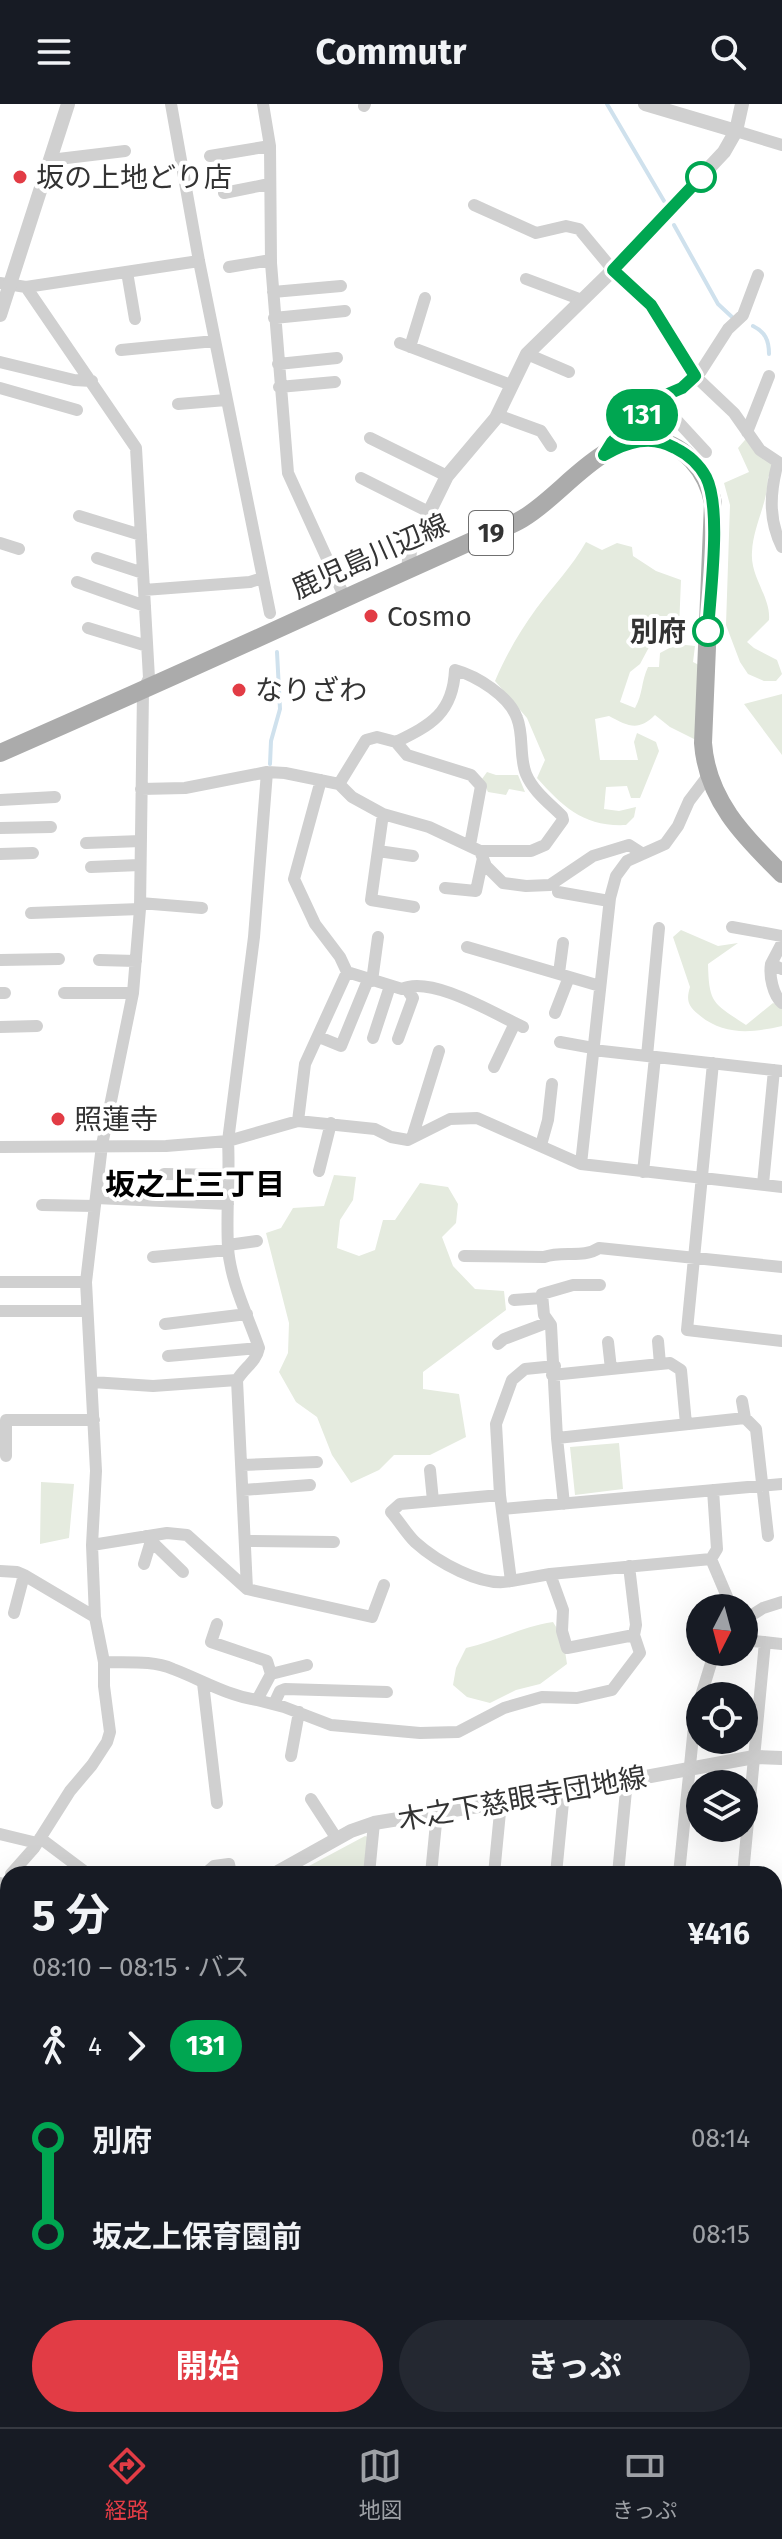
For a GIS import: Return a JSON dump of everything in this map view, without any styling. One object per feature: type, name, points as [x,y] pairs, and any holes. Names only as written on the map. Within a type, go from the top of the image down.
[{"type":"main road","name":"鹿児島川辺線","points":[[0,753],[523,518],[578,472],[604,455],[639,441],[662,442],[694,461],[705,474],[710,488],[714,519],[703,743],[708,776],[718,801],[733,822],[782,874]]},
{"type":"street","points":[[0,315],[4,285],[68,104]]},
{"type":"street","points":[[171,104],[226,400],[270,613]]},
{"type":"street","points":[[263,104],[270,146],[274,318],[288,473],[345,598]]},
{"type":"street","points":[[645,104],[782,145]]},
{"type":"street","points":[[408,570],[410,551],[447,476],[497,415],[527,354],[613,270],[724,152],[736,131],[742,104]]},
{"type":"street","points":[[210,156],[270,146]]},
{"type":"street","points":[[50,160],[125,151]]},
{"type":"street","points":[[224,193],[269,184]]},
{"type":"street","points":[[474,205],[536,233],[566,226],[579,229],[613,270],[651,305],[695,376],[734,413],[760,450],[780,462],[773,481],[771,520],[782,547]]},
{"type":"street","points":[[229,267],[271,260]]},
{"type":"street","points":[[4,285],[26,287],[199,261]]},
{"type":"street","points":[[127,272],[135,319]]},
{"type":"street","points":[[604,455],[612,442],[659,401],[682,388],[695,376],[728,329],[743,315],[758,275]]},
{"type":"street","points":[[526,279],[582,300]]},
{"type":"street","points":[[273,292],[341,286]]},
{"type":"street","points":[[18,1866],[107,1742],[110,1723],[104,1662],[95,1617],[92,1545],[96,1471],[86,1282],[102,1145],[133,993],[140,906],[143,691],[149,678],[136,448],[26,287]]},
{"type":"street","points":[[425,298],[405,345],[511,385]]},
{"type":"street","points":[[274,318],[345,311]]},
{"type":"street","points":[[121,350],[215,341]]},
{"type":"street","points":[[527,354],[569,372]]},
{"type":"street","points":[[278,364],[337,358]]},
{"type":"street","points":[[0,362],[74,380],[92,381]]},
{"type":"street","points":[[747,432],[769,376]]},
{"type":"street","points":[[279,387],[335,382]]},
{"type":"street","points":[[0,388],[77,410]]},
{"type":"street","points":[[178,404],[226,400]]},
{"type":"street","points":[[659,401],[706,452]]},
{"type":"street","points":[[497,415],[541,431],[551,446]]},
{"type":"street","points":[[370,438],[447,476]]},
{"type":"street","points":[[361,478],[429,512]]},
{"type":"street","points":[[79,516],[141,535]]},
{"type":"street","points":[[0,543],[19,549]]},
{"type":"street","points":[[97,558],[143,573]]},
{"type":"street","points":[[144,590],[250,582],[262,578]]},
{"type":"street","points":[[77,582],[145,606]]},
{"type":"street","points":[[88,628],[147,646]]},
{"type":"street","points":[[141,789],[185,788],[267,772],[321,780],[339,784],[352,797],[383,814],[429,827],[477,851],[531,851],[545,845],[563,820],[539,795],[526,773],[517,717],[498,694],[468,674],[455,670],[454,689],[441,715],[396,742]]},
{"type":"street","points":[[339,784],[366,740],[377,737],[396,742],[407,755],[471,775],[481,786],[476,891],[459,894],[445,888]]},
{"type":"street","points":[[247,1589],[237,1380],[257,1359],[259,1348],[228,1248],[228,1141],[254,937],[267,772]]},
{"type":"street","points":[[581,1164],[609,901],[616,876],[627,861],[665,844],[678,826],[689,801],[708,776]]},
{"type":"street","points":[[321,780],[294,879],[315,924],[340,957],[347,972],[402,989],[412,985],[440,990],[519,1025],[494,1067]]},
{"type":"street","points":[[0,800],[55,797]]},
{"type":"street","points":[[383,814],[371,900],[414,907]]},
{"type":"street","points":[[0,828],[51,827]]},
{"type":"street","points":[[86,843],[141,841]]},
{"type":"street","points":[[477,851],[486,866],[503,883],[526,886],[550,885],[593,856],[629,845],[643,854]]},
{"type":"street","points":[[378,851],[413,856]]},
{"type":"street","points":[[0,854],[33,853]]},
{"type":"street","points":[[91,867],[140,865]]},
{"type":"street","points":[[558,892],[609,901]]},
{"type":"street","points":[[31,913],[140,906],[202,908]]},
{"type":"street","points":[[732,927],[782,936]]},
{"type":"street","points":[[643,1172],[659,928]]},
{"type":"street","points":[[319,1037],[341,1046],[370,981],[378,937]]},
{"type":"street","points":[[555,1013],[564,975],[563,943]]},
{"type":"street","points":[[782,943],[777,966],[770,971],[776,998],[782,1003]]},
{"type":"street","points":[[467,947],[600,986]]},
{"type":"street","points":[[0,960],[59,959]]},
{"type":"street","points":[[99,960],[136,961]]},
{"type":"street","points":[[298,1121],[305,1064],[347,972]]},
{"type":"street","points":[[373,1038],[390,986]]},
{"type":"street","points":[[398,1039],[413,998],[406,988]]},
{"type":"street","points":[[64,993],[133,993]]},
{"type":"street","points":[[0,1027],[37,1026]]},
{"type":"street","points":[[560,1042],[651,1057],[778,1071],[763,1184]]},
{"type":"street","points":[[412,1138],[439,1051]]},
{"type":"street","points":[[713,1063],[687,1330],[782,1341]]},
{"type":"street","points":[[541,1145],[548,1120],[552,1084]]},
{"type":"street","points":[[0,1147],[166,1146],[228,1141],[298,1121],[375,1129],[391,1137],[412,1138],[450,1119],[477,1118],[581,1164],[782,1187]]},
{"type":"street","points":[[319,1171],[331,1123]]},
{"type":"street","points":[[164,1174],[230,1175]]},
{"type":"street","points":[[42,1205],[96,1202],[228,1204]]},
{"type":"street","points":[[153,1257],[228,1248],[257,1241]]},
{"type":"street","points":[[464,1256],[544,1257],[553,1253],[590,1254],[599,1248],[782,1267]]},
{"type":"street","points":[[0,1282],[86,1282]]},
{"type":"street","points":[[564,1504],[549,1322],[544,1315],[542,1294],[587,1283],[600,1285]]},
{"type":"street","points":[[514,1300],[542,1298]]},
{"type":"street","points":[[0,1311],[87,1311]]},
{"type":"street","points":[[165,1324],[247,1314]]},
{"type":"street","points":[[498,1344],[549,1322]]},
{"type":"street","points":[[658,1341],[660,1364]]},
{"type":"street","points":[[608,1342],[611,1369]]},
{"type":"street","points":[[168,1356],[194,1359],[259,1348]]},
{"type":"street","points":[[511,1581],[500,1495],[496,1424],[512,1380],[525,1369],[611,1369],[670,1363],[681,1370],[686,1424]]},
{"type":"street","points":[[92,1382],[153,1386],[237,1380]]},
{"type":"street","points":[[742,1401],[745,1418],[756,1429],[768,1536]]},
{"type":"street","points":[[557,1438],[745,1418]]},
{"type":"street","points":[[6,1456],[6,1420],[94,1420]]},
{"type":"street","points":[[242,1465],[317,1462]]},
{"type":"street","points":[[430,1470],[433,1501]]},
{"type":"street","points":[[503,1509],[782,1484]]},
{"type":"street","points":[[243,1490],[310,1485]]},
{"type":"street","points":[[711,1559],[717,1549],[713,1490]]},
{"type":"street","points":[[500,1495],[400,1504],[391,1512],[415,1542],[454,1569],[499,1584],[550,1574],[711,1559]]},
{"type":"street","points":[[92,1545],[149,1539],[167,1533],[187,1535],[247,1589],[372,1617],[384,1585]]},
{"type":"street","points":[[144,1564],[149,1539]]},
{"type":"street","points":[[149,1539],[183,1572]]},
{"type":"street","points":[[245,1541],[334,1542]]},
{"type":"street","points":[[711,1559],[726,1594]]},
{"type":"street","points":[[104,1662],[134,1661],[164,1666],[240,1697],[274,1704],[331,1725],[420,1733],[458,1732],[504,1708],[542,1697],[577,1698],[612,1690],[640,1653],[634,1635],[636,1625],[629,1566]]},
{"type":"street","points":[[0,1571],[24,1575],[95,1617]]},
{"type":"street","points":[[550,1574],[563,1610],[562,1631],[567,1648],[634,1635]]},
{"type":"street","points":[[14,1613],[24,1575]]},
{"type":"street","points":[[758,1611],[782,1602]]},
{"type":"street","points":[[217,1624],[211,1642],[267,1661],[271,1674],[257,1700]]},
{"type":"street","points":[[758,1641],[782,1644]]},
{"type":"street","points":[[744,1866],[765,1642]]},
{"type":"street","points":[[271,1674],[307,1665]]},
{"type":"street","points":[[203,1683],[217,1803]]},
{"type":"street","points":[[274,1704],[280,1691],[285,1689],[387,1692]]},
{"type":"street","points":[[291,1756],[299,1712]]},
{"type":"street","points":[[680,1866],[691,1754]]},
{"type":"street","name":"木之下慈眼寺団地線","points":[[288,1866],[374,1823],[754,1757],[782,1758]]},
{"type":"street","points":[[619,1866],[627,1780]]},
{"type":"street","points":[[557,1866],[564,1792]]},
{"type":"street","points":[[311,1799],[337,1839]]},
{"type":"street","points":[[495,1866],[501,1802]]},
{"type":"street","points":[[432,1866],[437,1813]]},
{"type":"street","points":[[370,1866],[374,1823]]},
{"type":"street","points":[[0,1834],[38,1840],[76,1866]]},
{"type":"shaded area","points":[[751,433],[776,470],[768,477],[752,552],[754,570],[767,603],[769,620],[747,642],[777,660],[782,674],[776,681],[764,681],[748,674],[726,625],[730,505],[724,483],[749,472],[738,448]]},
{"type":"shaded area","points":[[586,542],[602,550],[617,543],[632,547],[633,556],[656,571],[681,580],[679,628],[655,636],[640,664],[630,672],[620,702],[635,708],[648,667],[659,667],[660,653],[677,644],[695,646],[693,662],[699,665],[696,740],[670,727],[655,715],[643,724],[633,726],[609,716],[595,719],[600,760],[638,760],[634,742],[637,733],[656,742],[659,751],[640,798],[631,798],[627,786],[606,787],[604,809],[619,811],[636,807],[634,817],[626,825],[586,819],[556,798],[537,778],[545,760],[527,718],[495,681],[524,626]]},
{"type":"shaded area","points":[[782,694],[782,755],[744,704]]},
{"type":"shaded area","points":[[487,772],[518,775],[525,792],[509,789],[506,795],[488,792],[482,779]]},
{"type":"shaded area","points":[[681,930],[718,946],[738,943],[708,964],[715,1001],[746,1025],[773,1003],[782,1007],[782,1026],[738,1031],[717,1026],[695,1011],[689,1002],[690,987],[673,937]]},
{"type":"shaded area","points":[[334,1175],[356,1177],[353,1200],[340,1220],[337,1248],[359,1256],[375,1250],[383,1220],[395,1220],[420,1183],[448,1187],[458,1204],[456,1223],[442,1237],[453,1266],[475,1289],[504,1291],[506,1310],[423,1372],[423,1389],[459,1394],[466,1437],[430,1455],[394,1455],[379,1470],[351,1483],[332,1455],[317,1417],[296,1402],[279,1372],[288,1353],[289,1323],[266,1233],[281,1228],[293,1208],[324,1206]]},
{"type":"shaded area","points":[[619,1443],[623,1489],[575,1495],[570,1447]]},
{"type":"shaded area","points":[[41,1482],[74,1484],[69,1538],[40,1544]]},
{"type":"shaded area","points":[[553,1622],[563,1638],[567,1664],[540,1684],[516,1690],[490,1703],[467,1697],[453,1685],[456,1668],[466,1648]]},
{"type":"shaded area","points":[[365,1836],[368,1837],[366,1866],[309,1866]]},
{"type":"waterway","points":[[607,104],[664,201]]},
{"type":"waterway","points":[[674,225],[718,304],[732,317]]},
{"type":"waterway","points":[[753,326],[766,337],[769,354]]},
{"type":"waterway","points":[[270,764],[271,741],[280,709],[277,652]]},
{"type":"bus line","name":"131","points":[[701,177],[613,270],[651,305],[695,376],[631,423],[604,455],[639,441],[655,440],[686,454],[705,474],[714,509],[708,631]]},
{"type":"place","name":"坂の上地どり店","points":[[20,177]]},
{"type":"place","name":"Cosmo","points":[[371,616]]},
{"type":"place","name":"別府","points":[[708,631]]},
{"type":"place","name":"なりざわ","points":[[239,690]]},
{"type":"place","name":"照蓮寺","points":[[58,1119]]},
{"type":"district","name":"坂之上三丁目","points":[[195,1185]]}]
